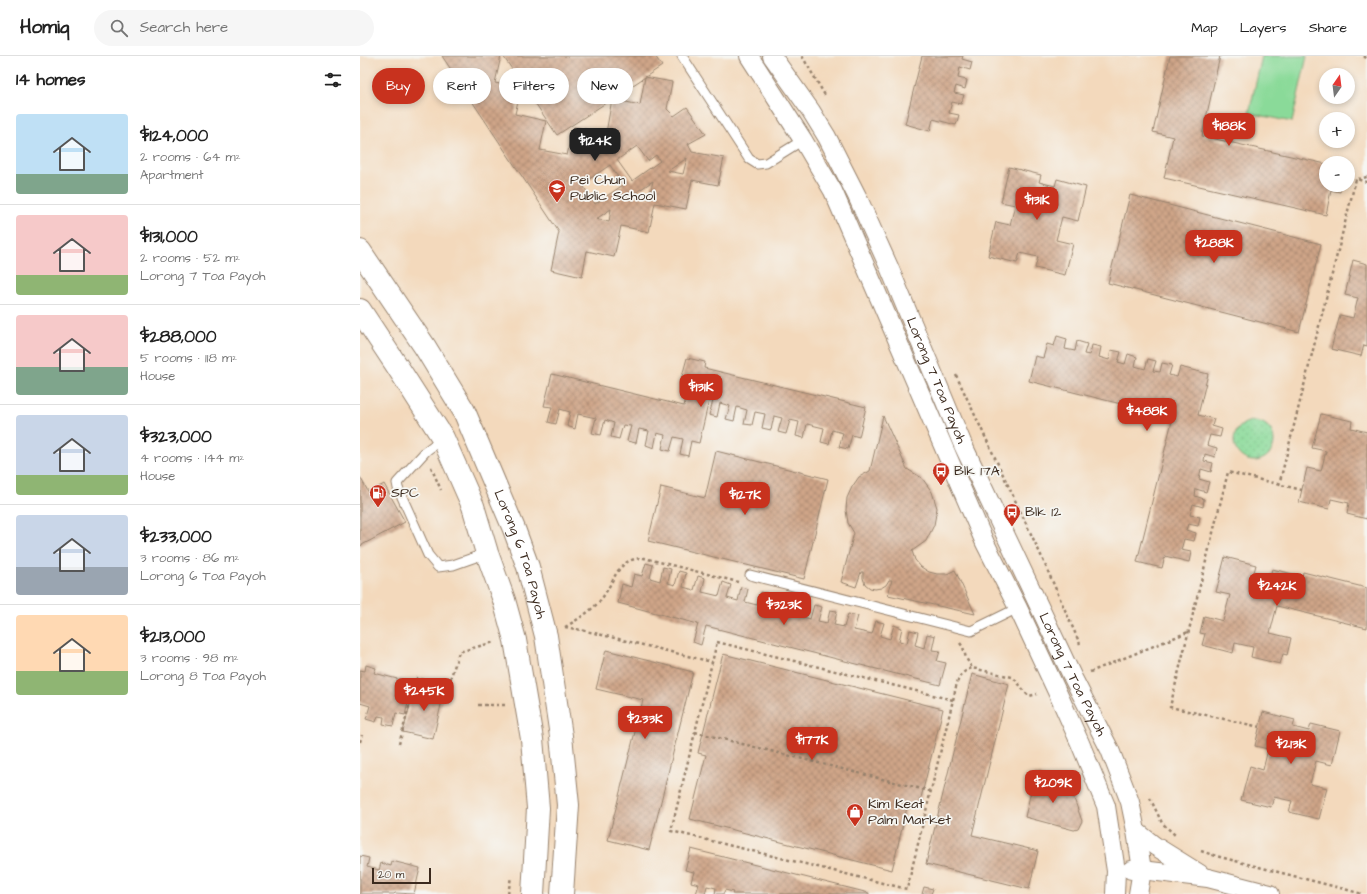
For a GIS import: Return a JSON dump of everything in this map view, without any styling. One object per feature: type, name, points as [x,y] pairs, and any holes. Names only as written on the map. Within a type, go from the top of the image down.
[{"type":"main road","name":"Lorong 6 Toa Payoh","points":[[360,251],[425,347],[464,411],[556,631],[561,736],[568,805],[562,894]]},
{"type":"main road","name":"Lorong 6 Toa Payoh","points":[[360,310],[443,438],[472,506],[504,600],[515,640],[532,739],[538,808],[533,894]]},
{"type":"street","name":"Lorong 7 Toa Payoh","points":[[748,56],[803,140],[833,192],[985,543],[1018,608],[1080,743],[1106,806],[1116,871],[1115,894]]},
{"type":"street","name":"Lorong 7 Toa Payoh","points":[[772,56],[815,117],[827,137],[857,196],[889,267],[962,445],[1071,673],[1110,750],[1130,802],[1136,830],[1142,870],[1138,894]]},
{"type":"street","points":[[1136,830],[1155,846],[1208,878]]},
{"type":"street","points":[[1116,871],[1142,870],[1208,878],[1270,894]]},
{"type":"lane","points":[[682,56],[749,159],[757,164],[766,163],[803,140]]},
{"type":"lane","points":[[443,438],[426,451],[397,483],[398,488],[428,555],[438,567],[453,565],[487,553]]},
{"type":"lane","points":[[750,575],[972,631],[1018,608]]},
{"type":"path","points":[[1364,56],[1367,59]]},
{"type":"path","points":[[1356,179],[1367,177]]},
{"type":"path","points":[[1356,179],[1367,182]]},
{"type":"path","points":[[1279,485],[1356,179]]},
{"type":"path","points":[[956,374],[1039,551],[1082,650]]},
{"type":"path","points":[[1260,727],[1170,707],[1228,472],[1302,490]]},
{"type":"path","points":[[556,631],[589,612],[600,601],[618,570],[636,558],[644,558],[744,583]]},
{"type":"path","points":[[556,631],[586,631],[712,662]]},
{"type":"path","points":[[1095,678],[1092,671],[1188,632]]},
{"type":"path","points":[[958,641],[963,647],[966,658],[972,668]]},
{"type":"path","points":[[399,744],[417,678],[448,686],[459,652],[496,642]]},
{"type":"path","points":[[953,700],[717,642],[671,831],[906,888],[930,791],[953,700],[959,676],[964,670],[972,668],[1012,677],[1029,696],[1038,693]]},
{"type":"path","points":[[478,705],[507,705],[506,698]]},
{"type":"path","points":[[695,732],[930,791]]},
{"type":"path","points":[[360,742],[362,735]]},
{"type":"path","points":[[1148,793],[1162,823],[1179,839]]},
{"type":"path","points":[[1197,849],[1216,856],[1363,894]]},
{"type":"path","points":[[508,894],[512,871]]},
{"type":"green space","points":[[1262,56],[1307,56],[1292,122],[1249,113]]},
{"type":"green space","points":[[1254,421],[1268,427],[1274,441],[1268,455],[1254,461],[1240,455],[1234,441],[1240,427]]},
{"type":"building","points":[[442,56],[501,56],[495,83],[499,84],[499,104],[517,104],[515,114],[546,121],[540,150],[567,155],[574,127],[606,133],[611,104],[633,104],[640,105],[645,77],[672,82],[667,109],[674,116],[687,107],[706,134],[688,144],[692,152],[724,158],[718,185],[692,180],[686,209],[655,203],[649,232],[621,226],[614,257],[587,251],[582,277],[551,270],[559,232],[474,104],[491,104],[491,68],[450,68]],"holes":[[[637,146],[648,161],[656,155],[660,161],[632,181],[617,160]],[[687,158],[683,174],[668,171]],[[610,165],[623,185],[595,204],[582,184]],[[653,181],[649,198],[632,195]],[[611,209],[609,222],[596,219]]]},
{"type":"building","points":[[503,56],[655,56],[662,66],[633,85],[633,68],[577,68],[577,104],[604,104],[557,135],[536,104],[569,104],[569,68],[511,68]]},
{"type":"building","points":[[922,56],[963,56],[962,59],[972,62],[970,70],[960,67],[958,78],[967,80],[965,89],[956,86],[954,93],[964,95],[961,104],[952,102],[949,113],[959,115],[956,125],[933,119],[930,131],[905,124]]},
{"type":"building","points":[[1170,56],[1220,56],[1202,136],[1319,162],[1319,192],[1331,192],[1326,215],[1164,178],[1173,137],[1153,132]]},
{"type":"building","points":[[1009,167],[1041,175],[1039,182],[1055,186],[1057,179],[1086,187],[1078,221],[1062,217],[1056,240],[1073,244],[1065,275],[1035,268],[1038,257],[1020,253],[1017,263],[988,256],[996,222],[1010,225],[1015,205],[1001,202]]},
{"type":"building","points":[[1130,195],[1321,244],[1299,332],[1108,283]]},
{"type":"building","points":[[1353,260],[1367,264],[1367,346],[1364,345],[1361,356],[1331,349],[1340,315],[1353,318],[1358,298],[1345,295]]},
{"type":"building","points":[[1057,336],[1067,339],[1065,349],[1075,351],[1077,341],[1087,344],[1084,354],[1090,355],[1092,345],[1101,347],[1099,357],[1109,360],[1111,350],[1121,352],[1118,362],[1125,364],[1128,354],[1137,357],[1135,366],[1145,369],[1148,359],[1156,361],[1153,371],[1160,372],[1162,363],[1172,365],[1169,375],[1177,377],[1180,367],[1208,374],[1198,415],[1214,419],[1212,426],[1222,429],[1220,437],[1210,435],[1207,445],[1217,448],[1215,457],[1205,454],[1204,461],[1213,463],[1211,472],[1201,469],[1199,479],[1209,482],[1206,492],[1196,489],[1195,496],[1204,499],[1203,507],[1193,504],[1190,515],[1200,517],[1198,526],[1188,524],[1186,530],[1196,533],[1194,541],[1184,539],[1181,550],[1191,552],[1189,562],[1165,556],[1162,568],[1137,562],[1173,417],[1029,381],[1035,356],[1043,358],[1047,344],[1054,346]]},
{"type":"building","points":[[687,358],[705,362],[704,368],[866,407],[859,437],[852,435],[848,449],[839,447],[843,433],[832,430],[829,444],[821,442],[824,428],[807,424],[804,438],[796,436],[799,422],[790,420],[786,434],[778,432],[782,418],[774,416],[771,430],[762,428],[765,414],[755,412],[752,425],[744,424],[747,410],[737,407],[734,421],[726,419],[730,406],[720,403],[717,417],[709,415],[713,401],[709,400],[699,443],[691,441],[688,456],[680,454],[683,439],[674,437],[670,451],[662,449],[665,435],[657,433],[654,448],[646,445],[649,431],[639,429],[636,443],[627,441],[631,426],[623,425],[619,439],[611,437],[614,423],[605,420],[601,435],[592,433],[596,418],[578,414],[575,429],[567,426],[570,412],[560,409],[556,424],[548,422],[552,407],[544,406],[552,374],[684,406],[690,382],[681,380]]},
{"type":"building","points":[[1321,414],[1352,421],[1351,428],[1367,432],[1367,519],[1347,514],[1349,503],[1331,499],[1329,509],[1299,502],[1307,468],[1321,471],[1326,451],[1312,448]]},
{"type":"building","points":[[883,416],[907,469],[922,478],[932,492],[937,508],[934,525],[926,541],[912,551],[915,560],[921,567],[929,572],[937,574],[947,574],[955,570],[975,614],[888,595],[892,580],[889,580],[886,585],[881,588],[870,588],[865,584],[863,572],[861,572],[856,587],[841,582],[854,533],[848,523],[846,510],[847,498],[859,477],[870,471]]},
{"type":"building","points":[[716,451],[828,479],[804,579],[648,541],[661,487],[705,498]]},
{"type":"building","name":"SPC","points":[[360,477],[369,493],[384,484],[405,522],[360,546]]},
{"type":"building","points":[[1225,557],[1256,565],[1254,572],[1270,576],[1272,569],[1302,576],[1303,572],[1367,588],[1367,628],[1277,606],[1270,633],[1291,638],[1287,655],[1283,654],[1280,664],[1251,657],[1253,647],[1235,643],[1233,653],[1202,645],[1205,634],[1200,633],[1204,616],[1223,621],[1230,595],[1216,592]]},
{"type":"building","points":[[646,563],[653,565],[650,578],[660,581],[663,567],[671,569],[668,583],[675,585],[679,571],[686,573],[683,587],[694,590],[698,576],[705,578],[702,592],[719,596],[723,582],[731,585],[727,598],[738,601],[741,587],[748,589],[745,602],[757,605],[761,592],[767,593],[764,607],[775,610],[778,596],[786,598],[782,611],[792,614],[795,600],[803,602],[800,616],[810,619],[814,605],[822,607],[818,621],[827,623],[830,610],[837,611],[834,625],[844,627],[848,614],[858,616],[854,630],[872,634],[876,621],[884,623],[880,636],[890,639],[894,625],[902,628],[899,641],[907,643],[910,630],[918,632],[915,645],[924,648],[927,634],[935,636],[932,650],[940,651],[937,661],[946,663],[940,685],[706,626],[701,645],[693,642],[698,624],[618,603],[622,584],[631,587],[634,574],[642,576]]},
{"type":"building","points":[[606,650],[693,672],[649,850],[608,840],[643,700],[596,689]]},
{"type":"building","points":[[723,654],[943,709],[919,806],[908,803],[892,870],[690,819],[706,755],[698,753]]},
{"type":"building","points":[[366,665],[376,668],[374,673],[413,683],[405,715],[396,713],[393,726],[383,724],[384,717],[378,716],[376,722],[366,719],[370,706],[360,703],[360,670],[365,671]]},
{"type":"building","points":[[972,674],[1009,684],[972,835],[1038,851],[1029,889],[926,864]]},
{"type":"building","points":[[415,685],[444,692],[433,739],[403,732]]},
{"type":"building","points":[[1263,712],[1295,720],[1293,727],[1309,731],[1311,724],[1340,731],[1332,765],[1316,761],[1310,784],[1327,788],[1319,819],[1289,812],[1292,801],[1274,797],[1271,807],[1241,800],[1250,766],[1263,770],[1268,749],[1255,746]]},
{"type":"building","points":[[1035,774],[1057,780],[1072,793],[1082,821],[1078,829],[1074,830],[1025,817]]},
{"type":"building","points":[[691,849],[869,894],[732,894],[733,892],[725,890],[723,894],[715,894],[716,888],[707,886],[705,894],[696,894],[699,884],[691,882],[694,872],[685,870]]},
{"type":"building","points":[[360,856],[369,858],[367,867],[379,870],[381,863],[391,866],[392,861],[420,868],[414,894],[360,894]]},
{"type":"building","points":[[924,887],[933,889],[931,894],[922,894]]},
{"type":"place","name":"Pei Chun Public School","points":[[557,203]]},
{"type":"place","name":"Blk 17A","points":[[941,486]]},
{"type":"place","name":"SPC","points":[[378,508]]},
{"type":"place","name":"Blk 12","points":[[1012,527]]},
{"type":"place","name":"Kim Keat Palm Market","points":[[855,827]]}]
